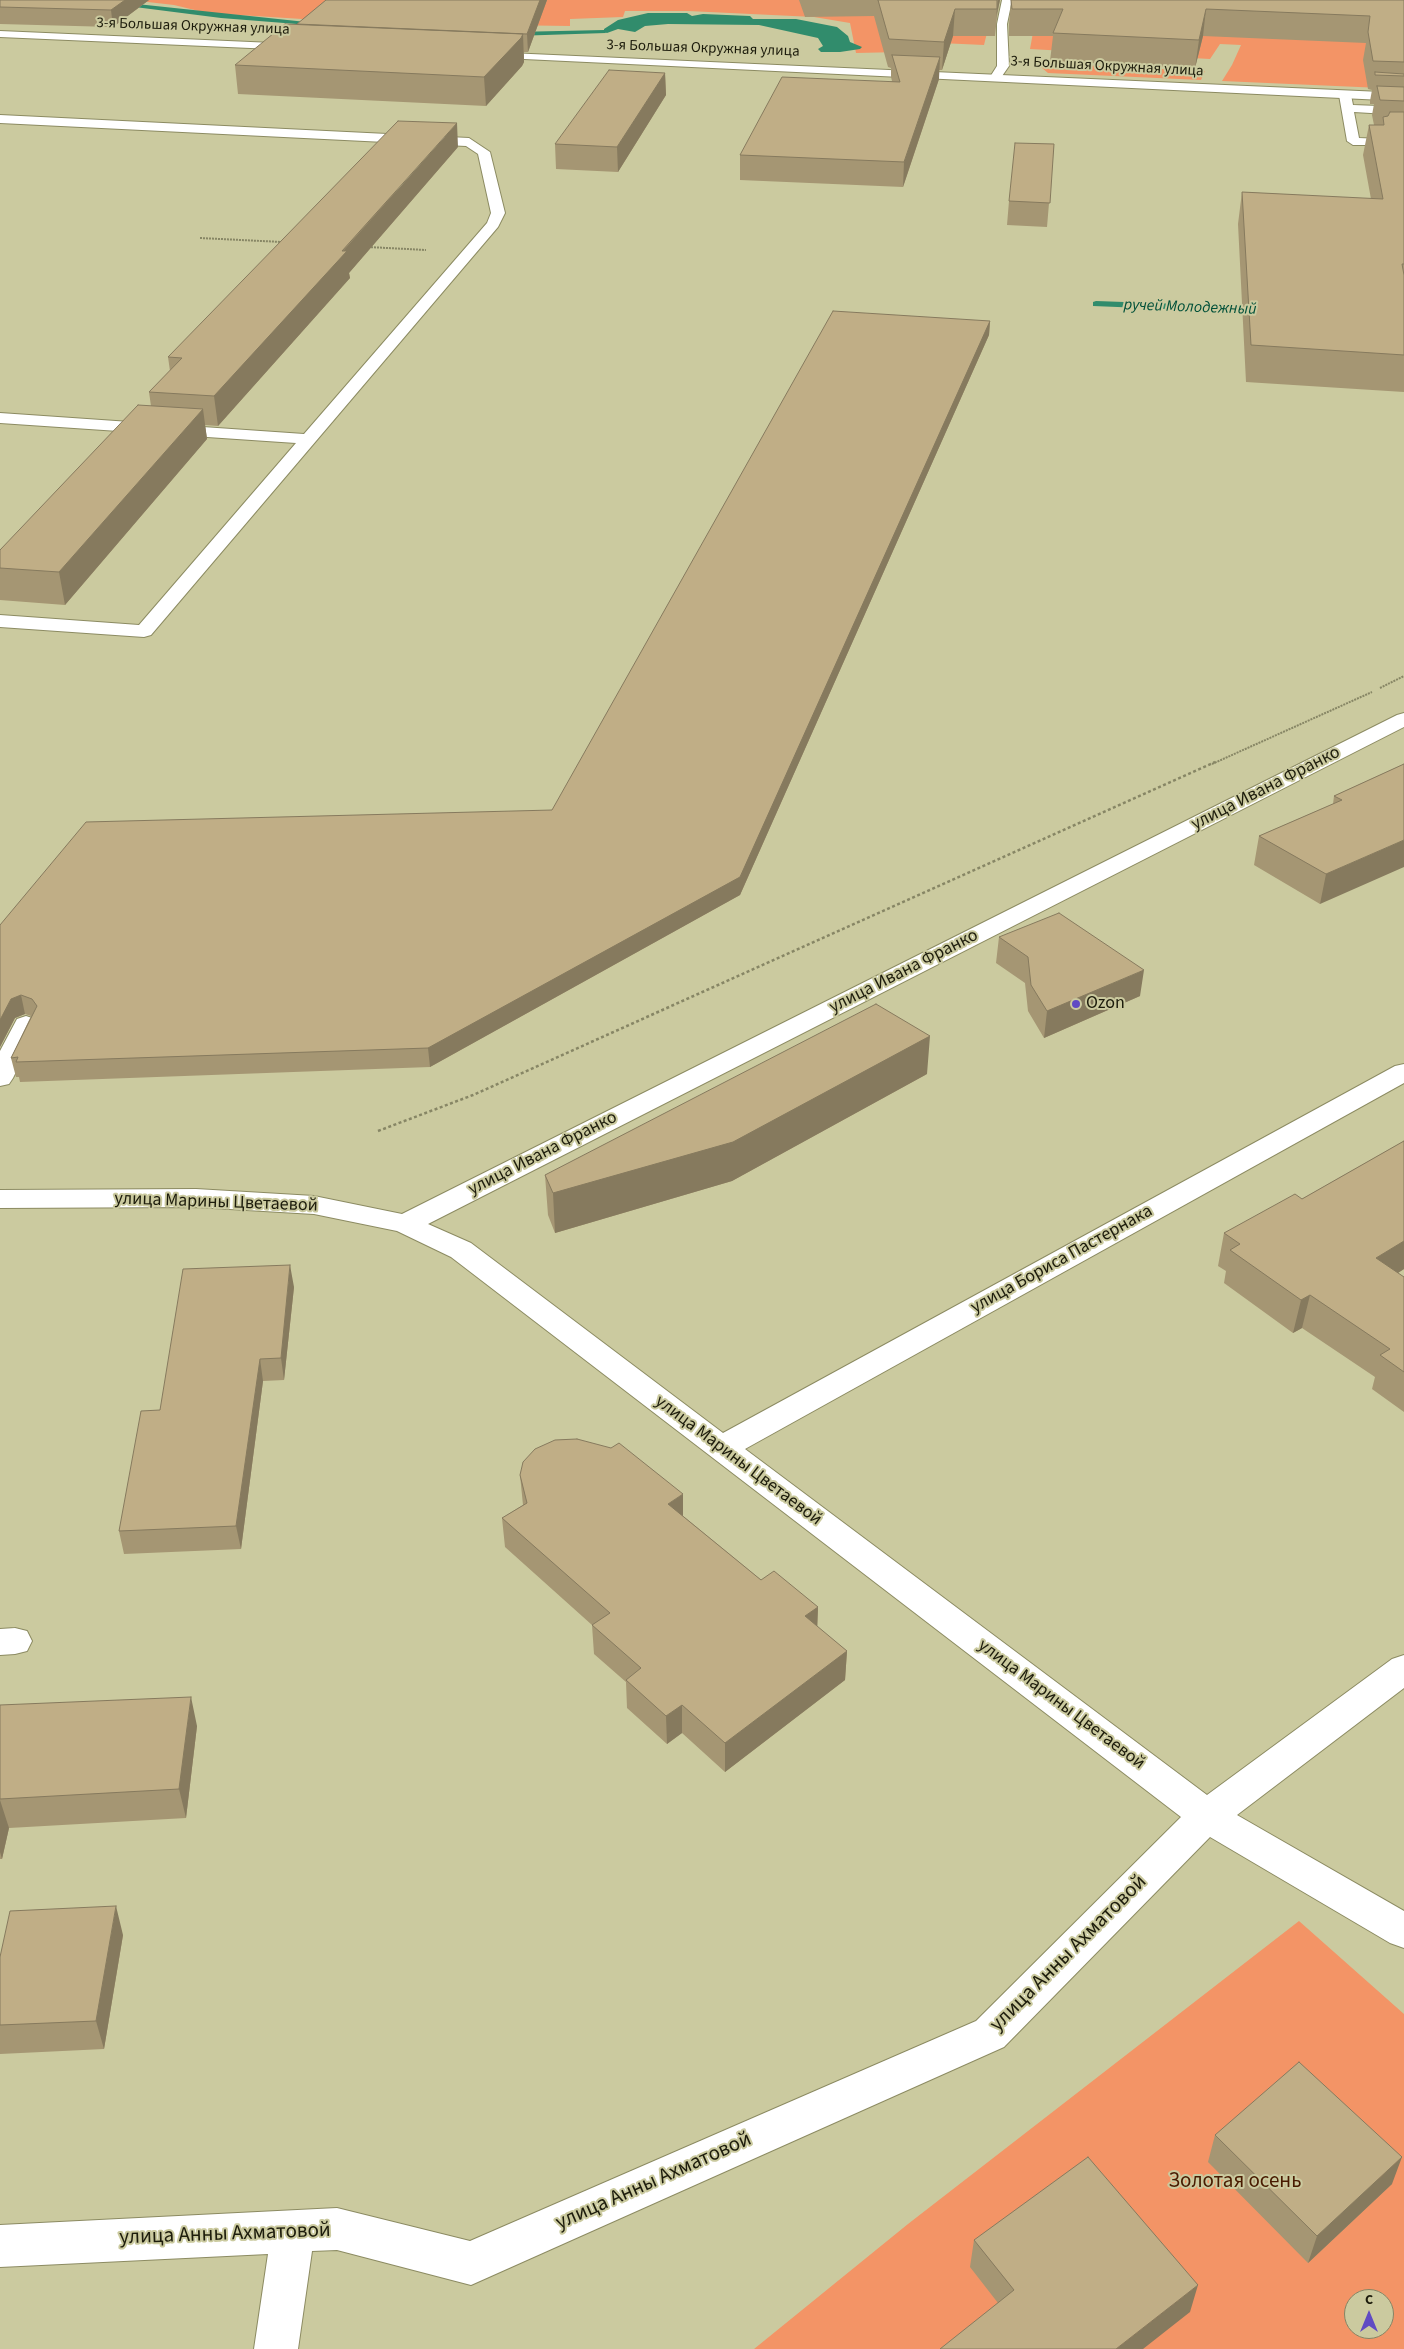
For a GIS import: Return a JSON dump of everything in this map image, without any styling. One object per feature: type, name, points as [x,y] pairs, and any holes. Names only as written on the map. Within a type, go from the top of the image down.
[{"type":"street","points":[[996,77],[1003,66],[997,23],[1006,0]]},
{"type":"street","name":"3-я Большая Окружная улица","points":[[0,34],[310,47]]},
{"type":"street","name":"3-я Большая Окружная улица","points":[[469,54],[1404,97]]},
{"type":"street","points":[[1345,95],[1353,140],[1377,142]]},
{"type":"street","points":[[1347,108],[1404,111]]},
{"type":"street","points":[[0,119],[468,142],[484,152],[498,213],[493,224],[470,252],[144,631],[0,621]]},
{"type":"street","points":[[1352,135],[1389,136]]},
{"type":"street","points":[[0,418],[309,439]]},
{"type":"street","name":"улица Ивана Франко","points":[[405,1224],[1404,719]]},
{"type":"street","points":[[0,1078],[26,1024]]},
{"type":"street","name":"улица Бориса Пастернака","points":[[721,1448],[1404,1072]]},
{"type":"street","name":"улица Марины Цветаевой","points":[[0,1199],[196,1198],[304,1204],[405,1224],[461,1250],[1208,1816],[1404,1931]]},
{"type":"street","name":"улица Анны Ахматовой","points":[[0,2246],[337,2229],[471,2263],[990,2034],[1208,1816],[1404,1669]]},
{"type":"street","points":[[276,2349],[293,2230]]},
{"type":"path","points":[[200,238],[287,243]]},
{"type":"path","points":[[364,246],[470,252]]},
{"type":"path","points":[[378,1131],[474,1095],[1097,815],[1300,726],[1404,676]]},
{"type":"green space","points":[[130,0],[889,0],[989,25],[984,45],[940,43],[945,51],[856,53],[850,23],[814,17],[688,11],[625,11],[623,17],[570,19],[570,26],[499,25],[318,20],[207,13],[174,5]]},
{"type":"green space","points":[[1034,27],[1404,37],[1404,89],[1222,81],[1241,45],[1220,44],[1210,59],[1030,49]]},
{"type":"green space","points":[[1036,63],[1205,71],[1201,80],[1048,73]]},
{"type":"green space","name":"Золотая осень","points":[[1299,1921],[1404,2014],[1404,2349],[754,2349],[908,2224]]},
{"type":"shaded area","points":[[648,13],[687,13],[692,16],[703,14],[750,16],[753,19],[796,19],[837,27],[848,36],[850,42],[862,47],[860,49],[840,52],[821,52],[818,49],[823,46],[818,38],[759,25],[668,24],[645,26],[635,32],[618,29],[607,33],[604,32],[604,29],[618,20]]},
{"type":"building","points":[[0,0],[125,0],[111,10],[0,7]]},
{"type":"building","points":[[326,0],[540,0],[527,34],[297,24]]},
{"type":"building","points":[[878,0],[997,0],[997,9],[955,9],[944,42],[889,39]]},
{"type":"building","points":[[1011,0],[1404,0],[1404,62],[1373,61],[1368,32],[1370,16],[1206,9],[1199,40],[1053,33],[1063,9],[1012,9]]},
{"type":"building","points":[[285,24],[523,34],[484,77],[235,65]]},
{"type":"building","points":[[892,55],[940,57],[904,162],[740,155],[782,77],[900,82]]},
{"type":"building","points":[[609,70],[665,73],[617,147],[555,144]]},
{"type":"building","points":[[1375,72],[1404,74],[1404,76],[1375,75]]},
{"type":"building","points":[[1377,86],[1404,87],[1404,101],[1380,100]]},
{"type":"building","points":[[1390,112],[1404,112],[1404,264],[1402,264],[1404,275],[1404,355],[1251,345],[1242,192],[1383,199],[1369,125],[1384,125],[1383,117],[1388,116]]},
{"type":"building","points":[[398,121],[457,123],[342,251],[347,251],[214,396],[149,392],[182,358],[168,357]]},
{"type":"building","points":[[1015,143],[1054,144],[1050,203],[1009,201]]},
{"type":"building","points":[[833,311],[990,321],[740,877],[428,1048],[16,1062],[18,1057],[11,1058],[37,1006],[32,999],[21,995],[11,999],[0,1020],[0,925],[86,822],[552,810]]},
{"type":"building","points":[[138,405],[203,409],[59,572],[0,568],[0,550]]},
{"type":"building","points":[[1404,764],[1404,840],[1326,874],[1259,836],[1342,800],[1334,796]]},
{"type":"building","points":[[1059,913],[1144,970],[1047,1011],[1031,985],[1028,957],[999,937]]},
{"type":"building","points":[[876,1004],[930,1036],[733,1142],[553,1193],[545,1175]]},
{"type":"building","points":[[1404,1141],[1404,1241],[1376,1258],[1404,1277],[1404,1372],[1380,1355],[1390,1349],[1310,1295],[1301,1300],[1230,1250],[1240,1244],[1224,1233],[1295,1194],[1302,1199]]},
{"type":"building","points":[[290,1265],[281,1358],[260,1359],[236,1526],[119,1531],[141,1411],[160,1410],[183,1269]]},
{"type":"building","points":[[577,1439],[611,1448],[619,1443],[683,1494],[668,1504],[761,1580],[774,1571],[818,1607],[805,1616],[847,1651],[725,1743],[682,1705],[666,1716],[626,1680],[641,1668],[592,1625],[610,1613],[502,1518],[527,1503],[520,1475],[523,1462],[535,1449],[555,1440]]},
{"type":"building","points":[[191,1697],[179,1789],[0,1799],[0,1705]]},
{"type":"building","points":[[116,1906],[96,2021],[0,2025],[0,1957],[10,1911]]},
{"type":"building","points":[[1299,2062],[1402,2157],[1317,2236],[1215,2135]]},
{"type":"building","points":[[1088,2157],[1198,2285],[1116,2349],[940,2349],[1014,2290],[974,2240]]},
{"type":"waterway","points":[[83,0],[221,16],[322,24]]},
{"type":"waterway","points":[[514,34],[604,32]]},
{"type":"waterway","name":"ручей Молодежный","points":[[1096,304],[1264,310]]},
{"type":"place","name":"Ozon","points":[[1076,1004]]}]
